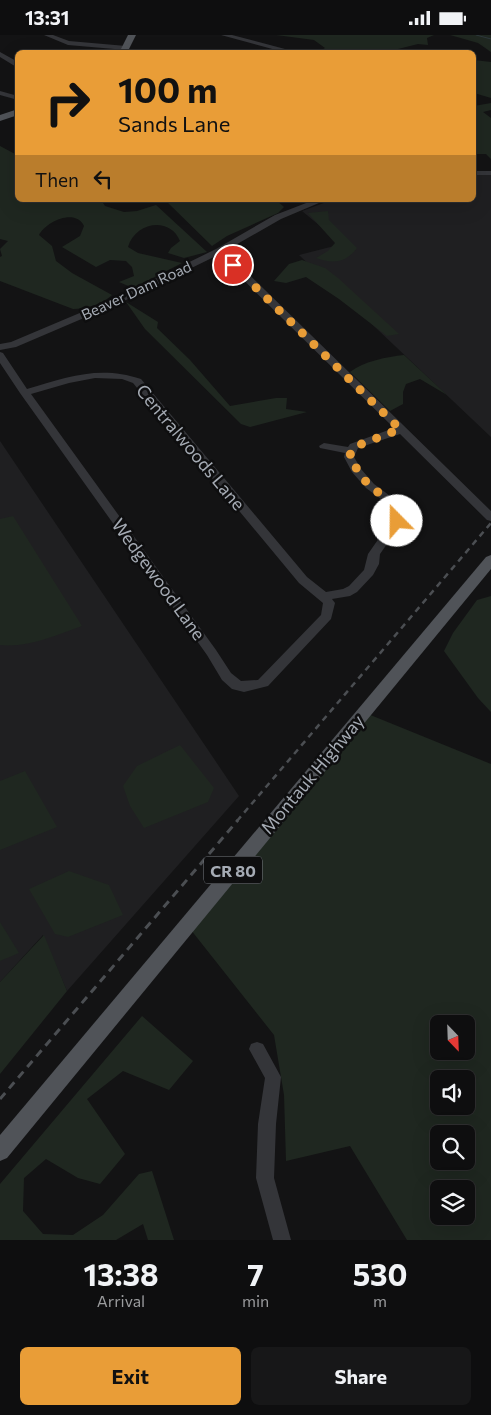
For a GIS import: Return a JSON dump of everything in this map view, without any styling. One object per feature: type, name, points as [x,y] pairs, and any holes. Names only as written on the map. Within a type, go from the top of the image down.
[{"type":"main road","points":[[125,50],[132,35]]},
{"type":"main road","points":[[0,118],[15,113]]},
{"type":"main road","name":"Montauk Highway","points":[[0,1151],[491,560]]},
{"type":"street","points":[[46,35],[68,43],[118,50]]},
{"type":"street","points":[[224,35],[276,50]]},
{"type":"street","points":[[0,54],[15,64]]},
{"type":"street","points":[[1,94],[15,87]]},
{"type":"street","points":[[1,94],[15,97]]},
{"type":"street","points":[[476,173],[491,173]]},
{"type":"street","name":"Beaver Dam Road","points":[[0,347],[13,345],[115,301],[218,251],[278,217],[317,202]]},
{"type":"street","points":[[218,251],[491,517]]},
{"type":"street","name":"Wedgewood Lane","points":[[0,355],[25,393],[234,686],[252,687],[263,683],[327,616],[329,603],[324,596]]},
{"type":"street","name":"Centralwoods Lane","points":[[25,393],[93,374],[116,375],[137,381],[303,580],[324,596]]},
{"type":"street","points":[[324,596],[337,595],[353,589],[369,572],[374,554],[397,521],[398,511],[393,503],[370,486],[356,470],[349,457],[351,451],[354,447],[365,441],[400,429]]},
{"type":"street","points":[[324,446],[351,451]]},
{"type":"street","points":[[257,1049],[272,1077],[267,1124],[265,1178],[282,1240]]},
{"type":"shaded area","points":[[276,35],[434,35],[427,38],[428,45],[418,44],[399,50],[322,50],[325,48],[314,40]]},
{"type":"shaded area","points":[[450,35],[491,35],[491,52],[478,43]]},
{"type":"shaded area","points":[[476,60],[491,62],[491,98],[476,94]]},
{"type":"shaded area","points":[[491,103],[491,110],[483,112],[491,118],[491,159],[486,154],[476,154],[476,106]]},
{"type":"shaded area","points":[[0,146],[15,154],[15,202],[102,202],[105,206],[124,212],[137,211],[156,205],[207,252],[184,258],[168,253],[180,241],[175,233],[161,225],[145,228],[138,232],[128,247],[138,253],[182,263],[133,288],[119,282],[134,276],[132,267],[126,261],[110,260],[96,267],[62,247],[80,236],[84,226],[80,221],[68,217],[54,221],[39,235],[52,246],[56,261],[72,273],[112,295],[94,305],[73,309],[0,281],[0,257],[2,256],[0,249],[8,241],[0,239]]},
{"type":"shaded area","points":[[476,173],[491,173],[491,437],[299,255],[342,244],[302,211],[327,202],[476,202]]},
{"type":"shaded area","points":[[167,202],[278,202],[284,207],[278,213],[227,236],[212,246]]},
{"type":"shaded area","points":[[328,211],[329,220],[357,248],[348,257],[339,261],[316,258],[328,251],[335,243],[308,213]]},
{"type":"shaded area","points":[[302,260],[325,268],[399,334],[387,336],[339,299],[306,277],[286,283],[274,281],[289,264]]},
{"type":"shaded area","points":[[126,302],[158,322],[157,328],[190,360],[230,406],[276,398],[287,398],[286,409],[307,412],[250,427],[241,424],[145,329]]},
{"type":"shaded area","points":[[404,355],[447,395],[420,379],[406,384],[403,392],[403,404],[390,411],[350,372],[369,362]]},
{"type":"shaded area","points":[[0,441],[239,796],[67,991],[43,935],[0,982]]},
{"type":"shaded area","points":[[13,516],[82,626],[32,643],[0,645],[0,519]]},
{"type":"shaded area","points":[[491,596],[491,712],[478,698],[444,651],[453,633],[477,600]]},
{"type":"shaded area","points":[[363,712],[491,764],[491,1240],[407,1240],[350,1146],[286,1161],[284,1095],[274,1035],[187,925]]},
{"type":"shaded area","points":[[180,745],[214,788],[208,802],[144,828],[130,806],[123,786],[137,766]]},
{"type":"shaded area","points":[[25,771],[57,827],[0,850],[0,781]]},
{"type":"shaded area","points":[[69,871],[109,885],[123,915],[68,937],[55,934],[29,889]]},
{"type":"shaded area","points":[[0,922],[19,953],[0,961]]},
{"type":"shaded area","points":[[44,935],[67,991],[0,1074],[0,982]]},
{"type":"shaded area","points":[[142,1016],[193,1061],[169,1090],[123,1071],[87,1099],[125,1154],[100,1184],[78,1178],[46,1159],[24,1178],[23,1211],[43,1234],[73,1235],[103,1215],[139,1174],[152,1171],[174,1240],[148,1240],[143,1224],[116,1240],[0,1240],[0,1184]]},
{"type":"waterway","points":[[476,35],[491,39]]},
{"type":"railway","points":[[237,821],[491,523]]},
{"type":"railway","points":[[0,1099],[238,820]]},
{"type":"route","points":[[233,265],[400,429],[365,441],[354,447],[349,457],[356,470],[370,486],[393,503],[398,511],[397,521]]}]
